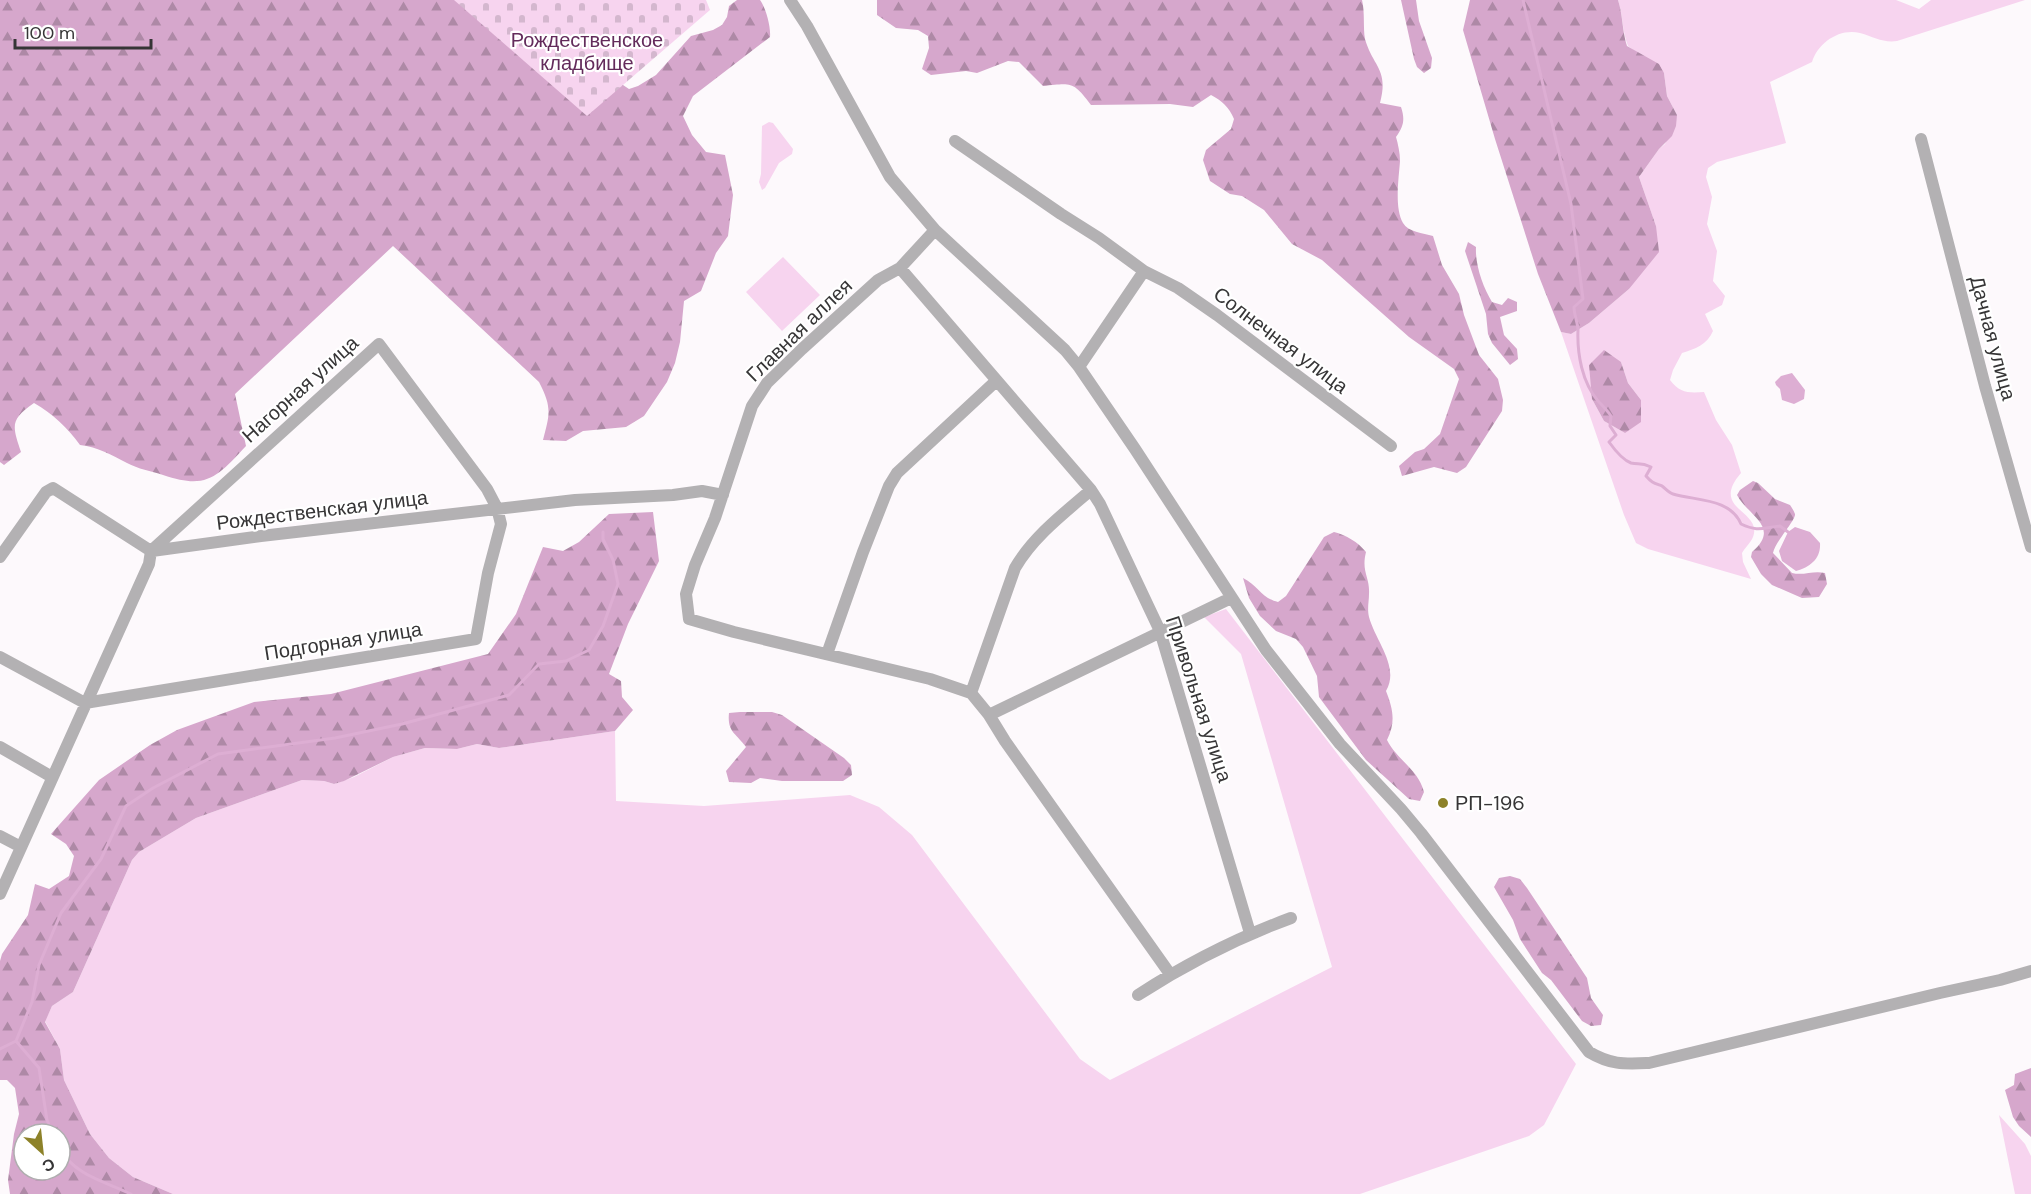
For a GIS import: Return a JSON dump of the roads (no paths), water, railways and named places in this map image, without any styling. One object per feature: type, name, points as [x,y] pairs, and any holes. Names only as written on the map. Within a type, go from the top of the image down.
[{"type":"street","points":[[790,0],[807,26],[890,177],[935,230],[1065,350],[1079,367],[1266,650],[1340,744],[1421,833],[1589,1052],[1603,1061],[1620,1064],[1649,1063],[2031,971]]},
{"type":"street","name":"Дачная улица","points":[[1921,139],[1985,386],[2031,547]]},
{"type":"street","name":"Солнечная улица","points":[[955,141],[1099,238],[1143,271],[1178,288],[1217,315],[1391,446]]},
{"type":"street","name":"Главная аллея","points":[[828,654],[689,619],[686,594],[723,495],[752,406],[767,383],[878,280],[900,268],[935,230]]},
{"type":"street","name":"Привольная улица","points":[[900,268],[1091,490],[1100,504],[1160,631],[1250,933]]},
{"type":"street","points":[[1079,367],[1143,271]]},
{"type":"street","name":"Нагорная улица","points":[[151,551],[379,344],[455,444],[487,489],[497,508]]},
{"type":"street","points":[[996,382],[897,473],[863,552],[828,654],[930,679],[971,693],[989,715],[1170,974]]},
{"type":"street","points":[[0,557],[46,492],[53,488],[151,551],[149,564],[0,894]]},
{"type":"street","points":[[971,693],[1015,568],[1025,551],[1059,517],[1091,490]]},
{"type":"street","name":"Рождественская улица","points":[[151,551],[575,500],[673,495],[702,491],[723,495]]},
{"type":"street","name":"Подгорная улица","points":[[85,703],[476,639],[488,573],[501,524],[497,508]]},
{"type":"street","points":[[989,715],[1231,598]]},
{"type":"street","points":[[0,657],[85,703]]},
{"type":"street","points":[[0,747],[52,777]]},
{"type":"street","points":[[0,836],[21,847]]},
{"type":"street","points":[[1137,995],[1170,974],[1250,933],[1291,918]]},
{"type":"waterway","points":[[1523,0],[1571,204],[1583,299],[1574,307],[1578,327],[1578,349],[1584,377],[1598,401],[1611,416],[1610,426],[1616,435],[1609,442],[1628,462],[1651,467],[1646,476],[1672,493],[1721,505],[1729,509],[1741,524],[1752,528],[1780,526],[1788,532]]},
{"type":"waterway","points":[[0,1049],[16,1041],[32,1002],[39,965],[61,913],[101,859],[126,806],[153,788],[218,754],[335,738],[402,724],[509,695],[539,664],[566,661],[589,650],[603,626],[618,584],[613,560],[603,539],[603,532]]},
{"type":"waterway","points":[[16,1041],[39,1068],[48,1122]]},
{"type":"waterway","points":[[72,1164],[101,1181],[131,1194]]},
{"type":"place","name":"РП-196","points":[[1443,803]]},
{"type":"park label","name":"Рождественское кладбище","points":[[587,52]]}]
